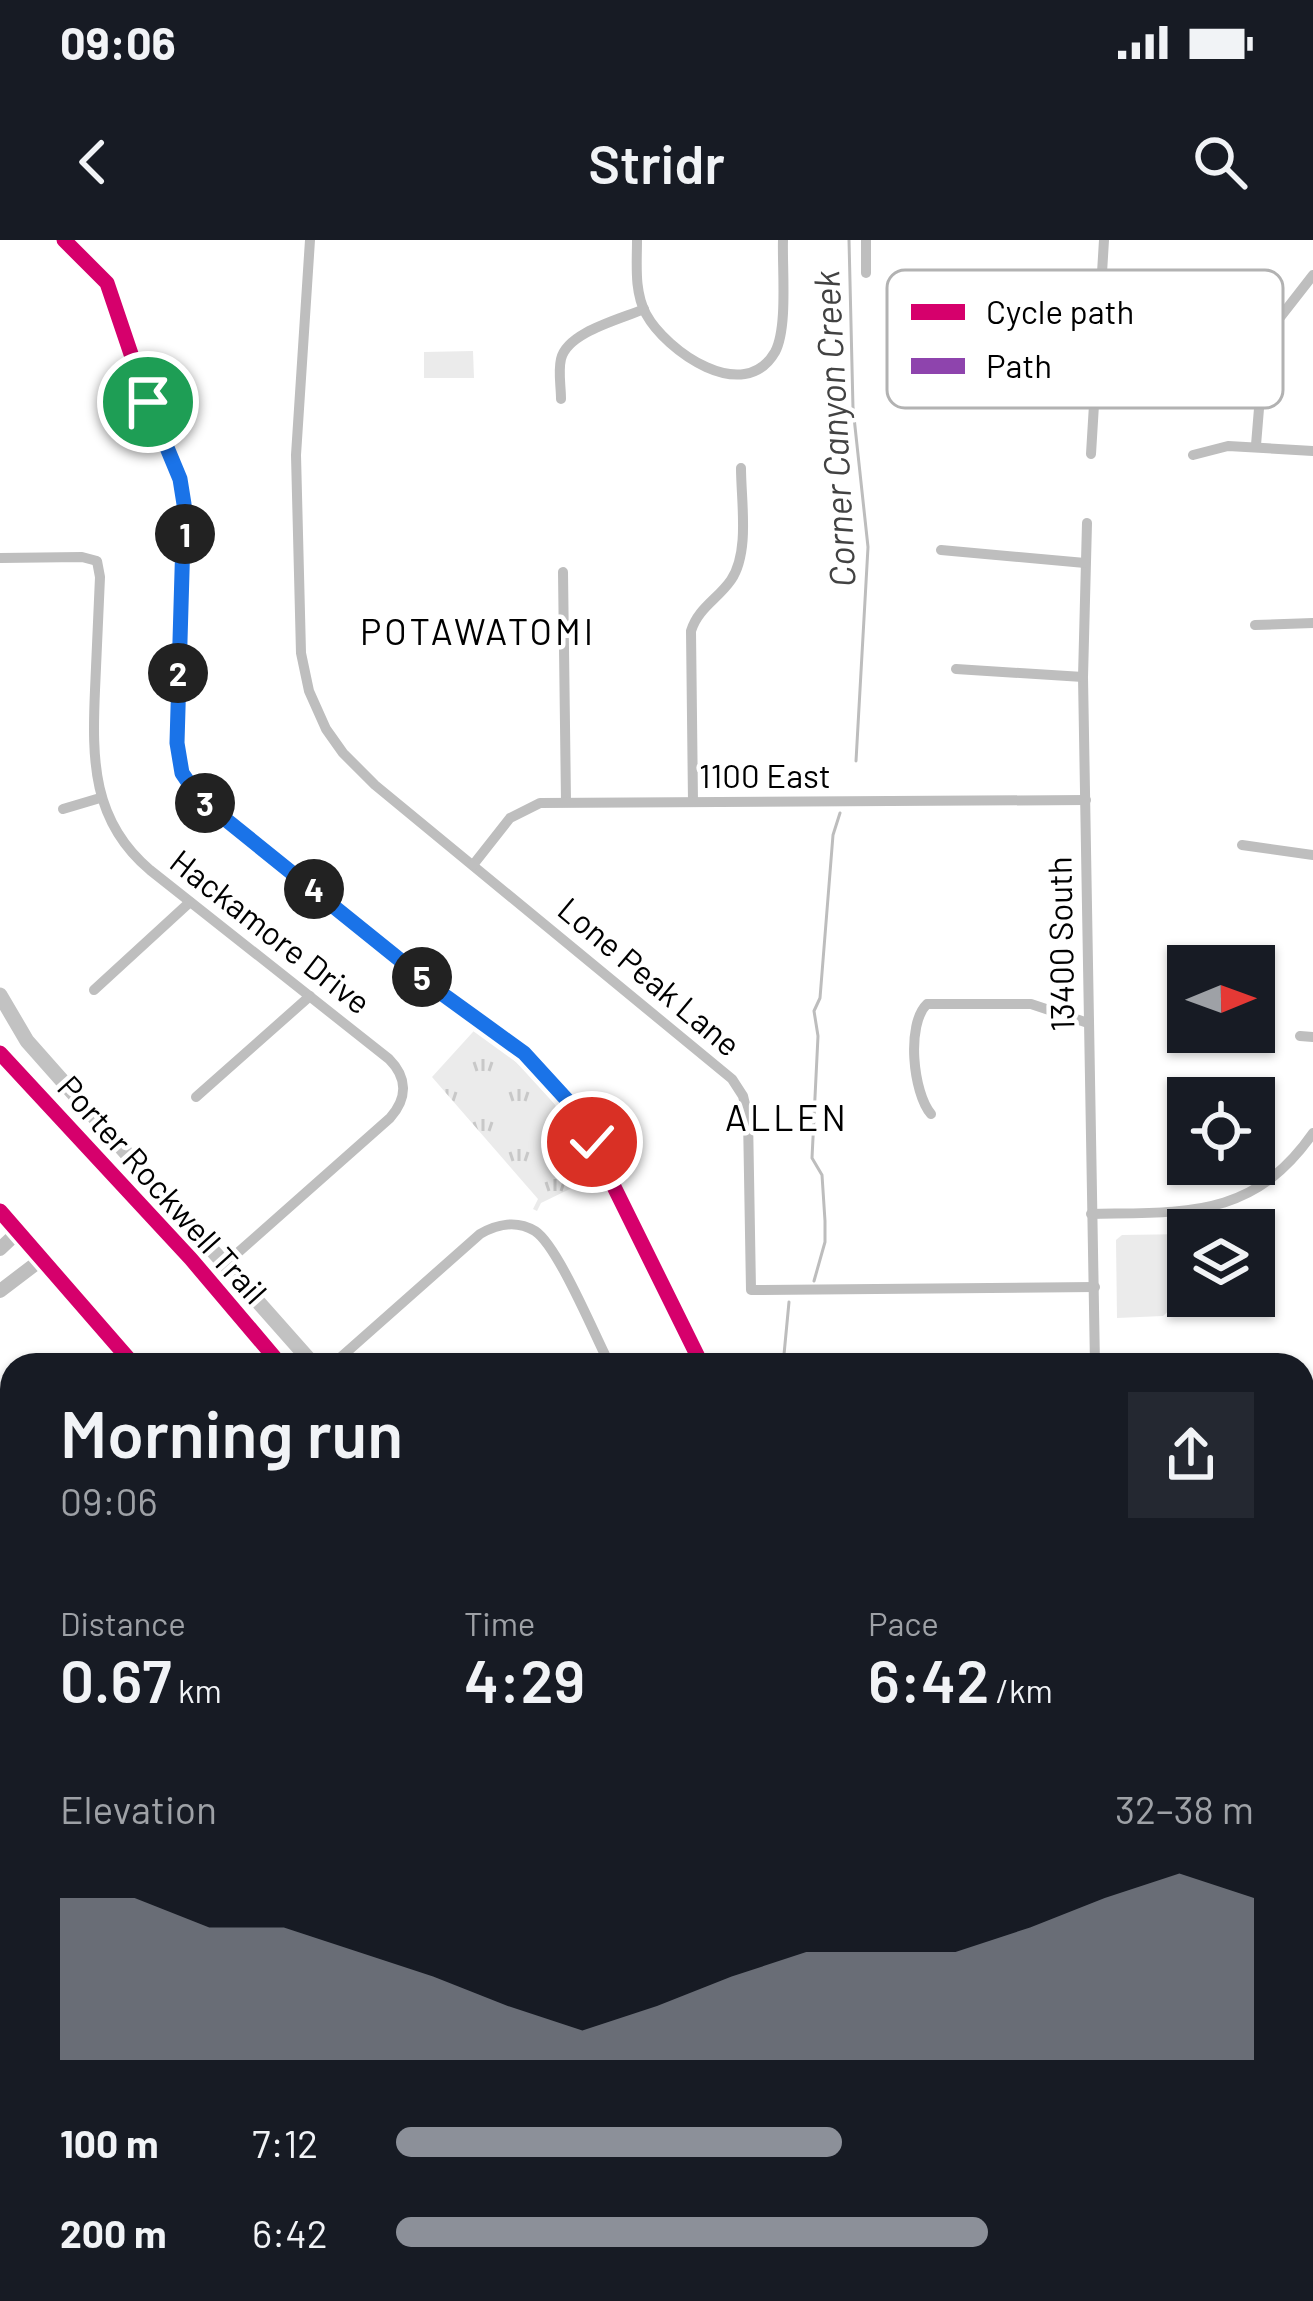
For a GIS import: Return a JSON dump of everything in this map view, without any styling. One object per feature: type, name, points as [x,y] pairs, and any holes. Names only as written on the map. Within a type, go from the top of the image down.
[{"type":"main road","points":[[0,995],[27,1041],[303,1353]]},
{"type":"main road","points":[[0,1211],[124,1353]]},
{"type":"street","name":"Lone Peak Lane","points":[[310,240],[296,455],[301,653],[319,716],[334,742],[364,775],[725,1072],[738,1088],[748,1117],[751,1290],[1095,1287]]},
{"type":"street","points":[[637,240],[638,286],[644,309],[658,331],[703,366],[735,374],[760,367],[777,347],[783,240]]},
{"type":"street","points":[[866,240],[866,273]]},
{"type":"street","points":[[1102,270],[1104,240]]},
{"type":"street","points":[[1283,314],[1313,275]]},
{"type":"street","points":[[561,399],[560,365],[565,348],[644,309]]},
{"type":"street","points":[[1091,454],[1094,408]]},
{"type":"street","points":[[1256,446],[1259,408]]},
{"type":"street","points":[[1192,455],[1228,446],[1313,451]]},
{"type":"street","points":[[693,802],[691,632],[700,613],[729,584],[740,562],[741,468]]},
{"type":"street","name":"13400 South","points":[[1087,523],[1083,677],[1096,1353]]},
{"type":"street","points":[[940,550],[1084,562]]},
{"type":"street","name":"Hackamore Drive","points":[[0,558],[97,561],[93,755],[100,798],[128,849],[393,1063],[403,1079],[402,1100],[390,1118],[225,1264]]},
{"type":"street","points":[[563,572],[566,802]]},
{"type":"street","points":[[1256,625],[1313,623]]},
{"type":"street","points":[[956,669],[1083,677]]},
{"type":"street","points":[[63,809],[100,798]]},
{"type":"street","name":"1100 East","points":[[472,865],[519,811],[540,802],[1086,800]]},
{"type":"street","points":[[1242,845],[1313,855]]},
{"type":"street","points":[[94,989],[190,902]]},
{"type":"street","points":[[196,1097],[310,997]]},
{"type":"street","points":[[931,1114],[917,1087],[916,1021],[927,1004],[1031,1004],[1088,1023]]},
{"type":"street","points":[[1091,1214],[1198,1211],[1232,1202],[1276,1176],[1313,1133]]},
{"type":"street","points":[[346,1353],[480,1234],[495,1226],[512,1225],[528,1228],[548,1244],[604,1353]]},
{"type":"street","points":[[0,1250],[18,1232]]},
{"type":"street","points":[[0,1291],[42,1259]]},
{"type":"green space","points":[[473,351],[474,378],[424,378],[424,352]]},
{"type":"green space","points":[[482,1022],[523,1054],[555,1088],[607,1171],[541,1203],[537,1211],[533,1209],[538,1199],[432,1077]]},
{"type":"green space","points":[[1167,1234],[1167,1312],[1163,1316],[1117,1318],[1116,1240],[1122,1235]]},
{"type":"waterway","name":"Corner Canyon Creek","points":[[849,240],[853,408],[868,547],[856,761]]},
{"type":"waterway","name":"Corner Canyon Creek","points":[[814,1281],[825,1242],[822,1175],[812,1158],[818,1036],[814,1011],[820,998],[833,835],[840,813]]},
{"type":"waterway","name":"Corner Canyon Creek","points":[[784,1353],[789,1302]]},
{"type":"cycle path","points":[[64,240],[107,283],[154,422],[182,488],[185,541],[177,743],[186,778],[226,821],[451,1002],[514,1045],[550,1079],[584,1126],[696,1353]]},
{"type":"cycle path","name":"Porter Rockwell Trail","points":[[0,1053],[191,1259],[271,1353]]},
{"type":"cycle path","points":[[0,1211],[124,1353]]},
{"type":"district","name":"POTAWATOMI","points":[[478,630]]},
{"type":"district","name":"ALLEN","points":[[787,1116]]},
{"type":"route","points":[[148,402],[180,479],[184,504],[177,743],[186,781],[226,821],[441,993],[514,1045],[550,1078],[592,1142]]}]
